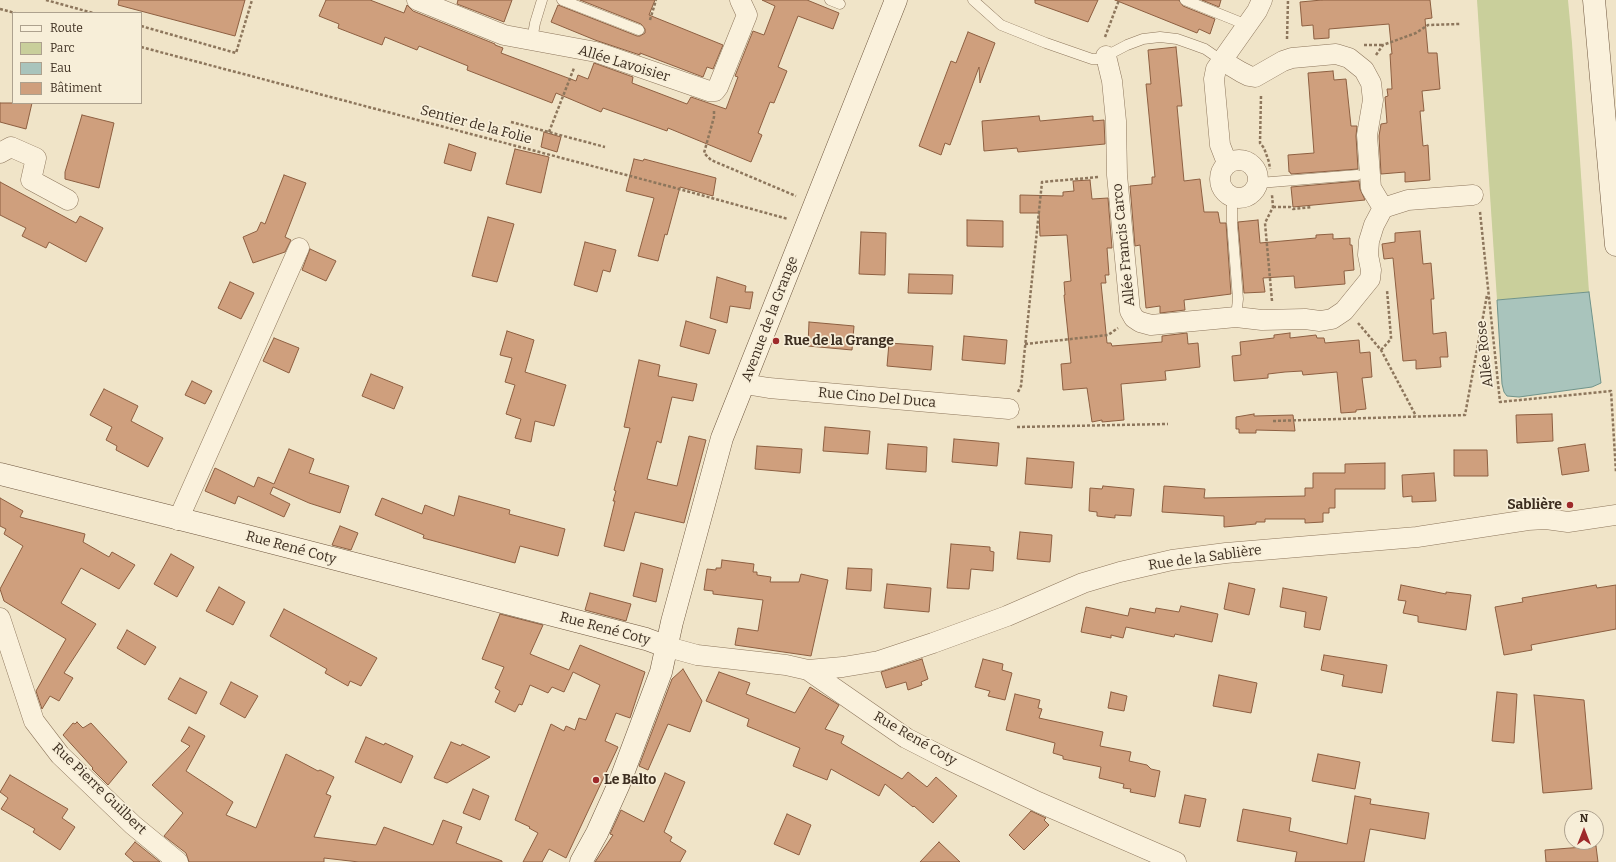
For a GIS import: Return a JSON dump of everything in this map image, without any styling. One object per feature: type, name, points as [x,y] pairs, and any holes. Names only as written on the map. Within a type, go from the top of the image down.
[{"type":"street","name":"Allée Lavoisier","points":[[417,0],[504,35],[596,52],[709,91],[715,91]]},
{"type":"street","points":[[715,91],[718,87],[747,15],[740,0]]},
{"type":"street","name":"Avenue de la Grange","points":[[668,647],[672,622],[722,438],[745,384],[896,0]]},
{"type":"street","points":[[1228,163],[1220,145],[1214,79],[1216,69],[1257,11],[1262,0]]},
{"type":"street","points":[[1594,0],[1611,138],[1616,245]]},
{"type":"street","points":[[1221,60],[1241,72],[1255,77],[1283,61],[1292,58],[1336,54],[1348,58],[1365,73],[1371,83],[1373,100],[1366,135],[1371,188],[1383,208]]},
{"type":"street","name":"Allée Francis Carco","points":[[1103,58],[1112,81],[1116,121],[1116,175],[1130,311],[1134,318],[1140,322],[1151,325],[1236,317],[1262,320],[1305,319],[1320,321],[1332,319],[1344,311],[1370,278],[1371,270]]},
{"type":"street","points":[[0,153],[11,147],[36,158],[31,180],[68,200]]},
{"type":"street","points":[[1239,159],[1250,162],[1258,171],[1265,183],[1252,194],[1241,199],[1229,196],[1221,186],[1220,173],[1228,163],[1239,159]]},
{"type":"street","points":[[1371,270],[1368,255],[1369,241],[1374,225],[1383,208],[1408,200],[1473,195]]},
{"type":"street","points":[[178,520],[299,248]]},
{"type":"street","name":"Rue Cino Del Duca","points":[[745,384],[769,388],[1009,409]]},
{"type":"street","name":"Rue René Coty","points":[[0,474],[646,639],[697,655],[786,665],[808,670],[906,738],[1038,802],[1176,862]]},
{"type":"street","name":"Rue de la Sablière","points":[[808,670],[843,667],[879,661],[1007,616],[1083,583],[1120,572],[1172,560],[1226,553],[1416,537],[1528,520],[1546,519],[1568,522],[1616,515]]},
{"type":"street","name":"Rue Pierre Guilbert","points":[[0,618],[34,721],[60,755],[133,825],[178,862]]},
{"type":"street","points":[[581,862],[619,784],[661,672],[668,647]]},
{"type":"lane","points":[[532,40],[535,23],[542,0]]},
{"type":"lane","points":[[562,0],[639,30]]},
{"type":"lane","points":[[830,0],[840,4]]},
{"type":"lane","points":[[973,0],[1001,25],[1092,59],[1103,58],[1127,45],[1143,39],[1160,37],[1177,39],[1205,49],[1221,60]]},
{"type":"lane","points":[[1185,0],[1247,25]]},
{"type":"lane","points":[[1265,183],[1357,175]]},
{"type":"lane","points":[[1235,197],[1232,203],[1232,222],[1238,299],[1236,317]]},
{"type":"path","points":[[46,0],[89,12]]},
{"type":"path","points":[[142,26],[236,53],[252,0]]},
{"type":"path","points":[[1103,58],[1100,48],[1119,0]]},
{"type":"path","points":[[1288,0],[1287,40],[1292,58]]},
{"type":"path","points":[[0,9],[12,12]]},
{"type":"path","points":[[1365,73],[1383,45],[1416,33],[1428,25],[1460,24]]},
{"type":"path","name":"Sentier de la Folie","points":[[142,46],[668,186],[780,217],[806,226]]},
{"type":"path","points":[[549,132],[575,68],[575,48]]},
{"type":"path","points":[[715,91],[714,117],[704,153],[711,160],[786,193],[815,203]]},
{"type":"path","points":[[1261,95],[1260,143],[1264,148],[1269,162],[1265,183],[1273,207],[1265,224],[1272,319]]},
{"type":"path","points":[[511,122],[605,147]]},
{"type":"path","points":[[1116,175],[1042,182],[1021,386],[1009,409],[1017,428],[1168,424]]},
{"type":"path","name":"Allée Rose","points":[[1473,195],[1479,198],[1500,402],[1611,391],[1616,472]]},
{"type":"path","points":[[1273,207],[1290,207],[1293,209],[1312,207]]},
{"type":"path","points":[[1371,270],[1383,275],[1386,279],[1391,340],[1381,350]]},
{"type":"path","points":[[1273,421],[1465,415],[1488,291]]},
{"type":"path","points":[[1344,311],[1352,316],[1381,350],[1416,416]]},
{"type":"path","points":[[1025,344],[1108,335],[1134,318]]},
{"type":"green space","points":[[1477,0],[1568,0],[1589,292],[1497,300]]},
{"type":"water","points":[[1589,292],[1601,383],[1592,387],[1519,397],[1507,396],[1504,392],[1502,384],[1497,300]]},
{"type":"building","points":[[119,0],[245,0],[235,36],[118,5]]},
{"type":"building","points":[[326,0],[370,0],[404,13],[407,5],[413,11],[503,48],[501,53],[576,81],[578,75],[588,79],[594,63],[633,77],[632,83],[687,104],[691,97],[726,109],[738,77],[735,76],[753,31],[764,35],[775,6],[762,0],[807,0],[839,13],[833,29],[798,16],[778,67],[787,71],[774,103],[770,102],[758,133],[762,135],[751,162],[668,128],[667,131],[603,108],[601,112],[556,93],[552,103],[467,70],[468,66],[419,46],[417,50],[385,37],[382,45],[338,28],[339,24],[319,16]]},
{"type":"building","points":[[458,0],[512,0],[504,22],[457,4]]},
{"type":"building","points":[[580,0],[655,0],[649,15],[723,45],[713,69],[707,67],[703,77],[640,53],[640,55],[595,40],[551,22],[558,5],[637,36],[645,33],[645,29],[641,24]]},
{"type":"building","points":[[1035,0],[1098,0],[1088,22],[1035,3]]},
{"type":"building","points":[[1115,0],[1179,0],[1183,6],[1215,19],[1210,34],[1199,29],[1197,33]]},
{"type":"building","points":[[1202,0],[1221,0],[1219,7]]},
{"type":"building","points":[[1322,0],[1430,0],[1432,18],[1425,19],[1428,53],[1437,53],[1440,89],[1422,91],[1424,111],[1420,111],[1423,146],[1428,145],[1430,180],[1405,182],[1405,172],[1381,174],[1379,136],[1381,124],[1387,123],[1385,97],[1388,96],[1387,89],[1392,89],[1390,54],[1392,54],[1389,24],[1329,29],[1329,38],[1314,39],[1313,25],[1302,26],[1300,2]]},
{"type":"building","points":[[968,32],[995,43],[980,83],[979,67],[950,145],[945,143],[941,155],[919,146],[951,61],[956,63]]},
{"type":"building","points":[[1176,47],[1182,106],[1177,106],[1184,181],[1200,179],[1204,212],[1218,212],[1220,223],[1226,223],[1231,294],[1184,300],[1185,310],[1160,313],[1160,306],[1146,308],[1140,245],[1135,246],[1130,186],[1152,184],[1152,177],[1155,177],[1146,84],[1151,84],[1148,50]]},
{"type":"building","points":[[1333,71],[1334,80],[1346,79],[1351,126],[1357,126],[1356,136],[1358,169],[1291,174],[1289,172],[1288,155],[1314,153],[1308,73]]},
{"type":"building","points":[[0,103],[32,104],[26,129],[0,122]]},
{"type":"building","points":[[82,115],[114,123],[99,188],[65,179],[65,172]]},
{"type":"building","points":[[1039,116],[1040,121],[1093,116],[1093,121],[1104,120],[1105,144],[1018,152],[1017,148],[984,151],[982,121]]},
{"type":"building","points":[[544,132],[561,137],[557,152],[541,147]]},
{"type":"building","points":[[449,144],[476,153],[471,171],[444,163]]},
{"type":"building","points":[[515,149],[549,157],[541,193],[506,184]]},
{"type":"building","points":[[634,159],[643,161],[644,159],[716,178],[713,196],[680,187],[667,235],[665,234],[658,261],[638,256],[654,198],[626,191]]},
{"type":"building","points":[[284,175],[306,183],[285,237],[291,240],[285,252],[253,263],[243,237],[257,231],[261,222],[265,224]]},
{"type":"building","points":[[1090,180],[1092,199],[1108,198],[1112,248],[1107,248],[1109,275],[1105,275],[1106,283],[1101,283],[1107,343],[1111,343],[1112,346],[1162,342],[1162,336],[1187,333],[1188,344],[1198,343],[1200,367],[1165,371],[1166,380],[1121,384],[1124,420],[1102,422],[1102,420],[1092,422],[1087,388],[1063,390],[1061,364],[1071,363],[1064,295],[1064,282],[1071,281],[1067,235],[1040,236],[1039,213],[1020,213],[1020,195],[1063,196],[1063,192],[1074,191],[1073,181]]},
{"type":"building","points":[[1359,181],[1360,189],[1365,200],[1293,207],[1291,187]]},
{"type":"building","points":[[0,182],[76,223],[80,216],[103,228],[86,262],[49,242],[46,248],[22,236],[26,228],[0,215]]},
{"type":"building","points":[[488,217],[514,224],[497,282],[472,276]]},
{"type":"building","points":[[967,220],[1003,221],[1003,247],[967,246]]},
{"type":"building","points":[[1258,220],[1260,243],[1316,238],[1316,235],[1333,234],[1333,239],[1350,238],[1354,270],[1344,271],[1345,284],[1295,288],[1294,276],[1263,278],[1265,292],[1244,293],[1238,222]]},
{"type":"building","points":[[1420,231],[1423,264],[1431,263],[1434,299],[1431,299],[1433,334],[1446,332],[1448,357],[1440,357],[1441,367],[1416,369],[1416,360],[1403,361],[1393,258],[1384,259],[1382,244],[1395,242],[1395,233]]},
{"type":"building","points":[[861,232],[886,233],[885,275],[859,274]]},
{"type":"building","points":[[585,242],[616,250],[610,272],[603,270],[597,292],[574,285]]},
{"type":"building","points":[[310,249],[336,261],[326,281],[302,270]]},
{"type":"building","points":[[909,274],[953,275],[952,294],[908,293]]},
{"type":"building","points":[[717,277],[746,286],[745,292],[753,292],[750,309],[730,306],[727,323],[710,318]]},
{"type":"building","points":[[230,282],[254,293],[241,319],[218,308]]},
{"type":"building","points":[[686,321],[716,330],[709,354],[680,346]]},
{"type":"building","points":[[809,322],[854,326],[852,350],[808,346]]},
{"type":"building","points":[[507,331],[534,340],[525,372],[566,385],[554,426],[535,421],[531,442],[515,438],[521,419],[506,414],[515,385],[505,382],[512,358],[500,355]]},
{"type":"building","points":[[1290,333],[1290,338],[1316,335],[1317,338],[1324,338],[1325,343],[1359,340],[1360,353],[1370,352],[1372,377],[1362,378],[1366,409],[1356,410],[1356,412],[1341,413],[1337,372],[1303,375],[1302,371],[1285,372],[1268,374],[1268,378],[1234,381],[1232,356],[1241,355],[1240,342],[1274,338],[1274,335]]},
{"type":"building","points":[[964,336],[1007,340],[1005,364],[962,360]]},
{"type":"building","points":[[274,338],[299,348],[289,373],[263,361]]},
{"type":"building","points":[[889,343],[933,346],[931,370],[887,366]]},
{"type":"building","points":[[639,360],[660,365],[658,376],[697,384],[693,401],[672,397],[661,443],[657,441],[647,479],[677,486],[689,436],[706,440],[684,523],[635,512],[624,551],[604,546],[615,501],[613,501],[616,491],[614,490],[630,428],[624,427]]},
{"type":"building","points":[[371,374],[403,387],[394,409],[362,396]]},
{"type":"building","points":[[192,381],[212,391],[205,404],[185,395]]},
{"type":"building","points":[[104,389],[138,406],[131,421],[163,438],[148,467],[116,450],[117,446],[106,440],[112,427],[90,415]]},
{"type":"building","points":[[1254,414],[1254,416],[1293,415],[1295,431],[1256,430],[1256,433],[1239,433],[1239,429],[1236,429],[1236,417]]},
{"type":"building","points":[[1552,414],[1553,441],[1517,443],[1516,415]]},
{"type":"building","points":[[825,427],[870,431],[868,454],[823,451]]},
{"type":"building","points":[[954,439],[999,443],[997,466],[952,462]]},
{"type":"building","points":[[888,444],[927,447],[926,472],[886,469]]},
{"type":"building","points":[[1585,444],[1589,471],[1562,475],[1558,448]]},
{"type":"building","points":[[757,446],[802,449],[800,473],[755,469]]},
{"type":"building","points":[[289,449],[314,459],[309,473],[349,486],[340,513],[309,503],[273,487],[270,494],[290,504],[284,517],[238,496],[235,504],[205,491],[215,468],[254,487],[258,477],[274,484]]},
{"type":"building","points":[[1454,450],[1487,450],[1488,476],[1454,476]]},
{"type":"building","points":[[1027,458],[1074,462],[1072,488],[1025,484]]},
{"type":"building","points":[[1385,463],[1385,489],[1335,489],[1335,508],[1329,508],[1329,513],[1323,513],[1323,522],[1305,523],[1305,519],[1265,519],[1265,522],[1256,522],[1256,524],[1224,527],[1224,516],[1162,512],[1164,486],[1205,489],[1204,498],[1305,496],[1305,488],[1313,488],[1313,473],[1345,473],[1345,464]]},
{"type":"building","points":[[1434,473],[1436,501],[1412,502],[1412,496],[1403,497],[1402,475]]},
{"type":"building","points":[[1103,486],[1134,489],[1131,516],[1115,515],[1115,518],[1097,516],[1097,512],[1089,511],[1090,488],[1102,489]]},
{"type":"building","points":[[459,496],[510,510],[509,514],[565,529],[558,556],[520,546],[515,563],[423,538],[424,535],[375,515],[382,498],[422,514],[425,505],[454,516]]},
{"type":"building","points":[[0,498],[23,511],[20,517],[85,534],[83,542],[109,557],[112,552],[135,565],[119,589],[81,568],[61,603],[96,624],[64,673],[73,678],[59,701],[50,696],[42,709],[36,691],[66,639],[4,601],[0,589],[23,546],[4,534],[6,529],[0,526]]},
{"type":"building","points":[[340,526],[358,533],[351,550],[332,545]]},
{"type":"building","points":[[1020,532],[1052,535],[1050,562],[1017,559]]},
{"type":"building","points":[[951,544],[990,547],[990,551],[994,552],[993,571],[971,569],[969,589],[947,588]]},
{"type":"building","points":[[171,554],[194,567],[177,597],[154,584]]},
{"type":"building","points":[[722,560],[754,564],[753,572],[757,572],[757,575],[771,577],[770,582],[799,582],[801,574],[828,580],[811,656],[735,645],[738,628],[758,631],[763,600],[713,594],[713,591],[704,590],[707,569],[716,570],[716,568],[721,568]]},
{"type":"building","points":[[641,563],[663,569],[656,602],[633,596]]},
{"type":"building","points":[[848,568],[872,569],[871,591],[846,589]]},
{"type":"building","points":[[1229,583],[1255,589],[1249,615],[1224,609]]},
{"type":"building","points":[[887,584],[931,588],[929,612],[884,608]]},
{"type":"building","points":[[1401,585],[1446,594],[1446,592],[1471,595],[1466,630],[1418,622],[1418,616],[1403,613],[1406,601],[1398,600]]},
{"type":"building","points":[[1596,585],[1597,588],[1616,585],[1616,629],[1531,645],[1532,650],[1504,655],[1495,607],[1523,602],[1522,598]]},
{"type":"building","points":[[219,587],[245,602],[233,625],[206,611]]},
{"type":"building","points":[[1283,588],[1327,597],[1320,630],[1304,627],[1306,612],[1280,607]]},
{"type":"building","points":[[590,593],[631,604],[626,621],[585,610]]},
{"type":"building","points":[[1181,606],[1218,614],[1212,642],[1175,634],[1174,637],[1126,627],[1123,638],[1111,635],[1111,638],[1081,632],[1086,607],[1128,616],[1130,608],[1155,613],[1156,608],[1179,612]]},
{"type":"building","points":[[284,609],[377,658],[361,686],[350,681],[348,686],[325,673],[327,669],[270,636]]},
{"type":"building","points":[[500,614],[543,625],[530,654],[569,670],[580,645],[645,672],[630,718],[616,713],[605,741],[618,747],[566,858],[549,849],[542,862],[523,862],[538,833],[529,828],[530,827],[515,820],[551,724],[564,731],[566,726],[575,730],[579,718],[586,720],[600,685],[573,672],[564,692],[552,687],[548,693],[530,685],[522,705],[519,704],[515,712],[495,702],[500,691],[495,688],[504,667],[482,659]]},
{"type":"building","points":[[127,630],[156,647],[145,665],[117,648]]},
{"type":"building","points":[[1324,655],[1387,665],[1382,693],[1342,686],[1344,675],[1321,670]]},
{"type":"building","points":[[922,659],[928,679],[921,682],[922,685],[908,690],[906,682],[886,688],[881,672]]},
{"type":"building","points":[[983,659],[1003,664],[1002,670],[1012,673],[1005,700],[988,696],[990,691],[975,687]]},
{"type":"building","points":[[683,669],[702,701],[690,732],[668,724],[648,770],[639,766],[672,679]]},
{"type":"building","points":[[719,672],[750,683],[746,694],[795,713],[810,687],[839,705],[825,729],[844,736],[841,743],[902,779],[908,772],[927,787],[936,777],[957,796],[933,823],[914,806],[913,807],[885,784],[879,796],[831,769],[827,780],[793,766],[800,748],[747,726],[749,719],[706,701]]},
{"type":"building","points":[[1219,675],[1257,683],[1251,713],[1213,706]]},
{"type":"building","points":[[180,678],[207,692],[196,714],[168,699]]},
{"type":"building","points":[[231,682],[258,696],[245,718],[220,704]]},
{"type":"building","points":[[1111,692],[1127,696],[1124,711],[1108,708]]},
{"type":"building","points":[[1497,692],[1517,694],[1514,743],[1492,741]]},
{"type":"building","points":[[1015,694],[1040,700],[1038,708],[1042,709],[1039,718],[1103,732],[1100,746],[1131,752],[1129,761],[1147,765],[1151,769],[1160,771],[1155,797],[1130,792],[1131,789],[1123,788],[1124,784],[1099,778],[1101,767],[1063,759],[1063,756],[1053,753],[1055,743],[1006,730]]},
{"type":"building","points":[[1534,695],[1584,700],[1592,789],[1543,793]]},
{"type":"building","points":[[77,722],[83,728],[91,723],[127,762],[108,785],[63,735],[73,723],[75,724]]},
{"type":"building","points":[[189,727],[205,736],[186,771],[233,802],[226,815],[256,828],[286,754],[318,771],[320,770],[334,777],[326,794],[331,796],[314,837],[376,845],[384,827],[433,845],[443,820],[462,827],[456,843],[502,862],[359,862],[324,858],[324,862],[189,862],[186,853],[164,836],[183,813],[152,785],[190,746],[181,741]]},
{"type":"building","points":[[366,737],[384,745],[385,743],[413,756],[401,783],[355,762]]},
{"type":"building","points":[[451,742],[461,746],[462,744],[490,757],[447,783],[434,778]]},
{"type":"building","points":[[1318,754],[1360,762],[1355,789],[1312,781]]},
{"type":"building","points":[[665,773],[685,782],[664,832],[672,837],[670,841],[686,851],[680,862],[595,862],[613,835],[610,834],[621,810],[644,822]]},
{"type":"building","points":[[10,775],[68,809],[62,818],[75,827],[60,850],[33,832],[35,829],[1,809],[8,798],[0,792]]},
{"type":"building","points":[[473,789],[489,796],[480,820],[463,813]]},
{"type":"building","points":[[1185,795],[1206,799],[1200,827],[1179,823]]},
{"type":"building","points":[[1355,796],[1371,799],[1370,804],[1429,813],[1425,839],[1370,829],[1364,862],[1295,862],[1297,852],[1237,841],[1243,809],[1291,818],[1289,831],[1347,844]]},
{"type":"building","points":[[1031,811],[1046,818],[1044,820],[1049,825],[1024,850],[1009,835]]},
{"type":"building","points":[[787,814],[811,825],[799,855],[774,844]]},
{"type":"building","points":[[135,842],[160,862],[134,862],[125,854]]},
{"type":"building","points":[[939,842],[960,862],[920,862]]},
{"type":"building","points":[[1564,849],[1564,850],[1596,850],[1598,862],[1546,862],[1545,850]]},
{"type":"place","name":"Rue de la Grange","points":[[776,341]]},
{"type":"place","name":"Sablière","points":[[1570,505]]},
{"type":"place","name":"Le Balto","points":[[596,780]]}]
